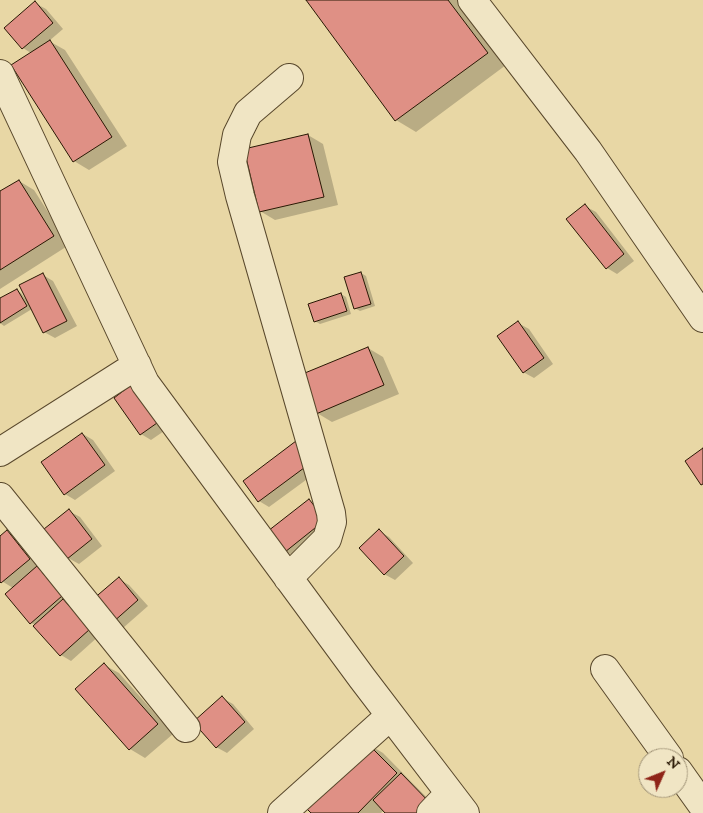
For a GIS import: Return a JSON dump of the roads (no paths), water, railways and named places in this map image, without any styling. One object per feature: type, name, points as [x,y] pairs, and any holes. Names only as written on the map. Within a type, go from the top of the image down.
[{"type":"street","points":[[472,0],[588,151],[703,318]]},
{"type":"street","points":[[0,74],[146,383],[390,716],[449,807]]},
{"type":"street","points":[[288,578],[327,539],[332,522],[331,512],[240,196],[232,162],[236,135],[248,113],[289,78]]},
{"type":"street","points":[[0,452],[137,365]]},
{"type":"street","points":[[0,497],[186,728]]},
{"type":"street","points":[[604,669],[662,748]]},
{"type":"street","points":[[282,813],[390,716]]},
{"type":"street","points":[[688,785],[703,806]]}]
